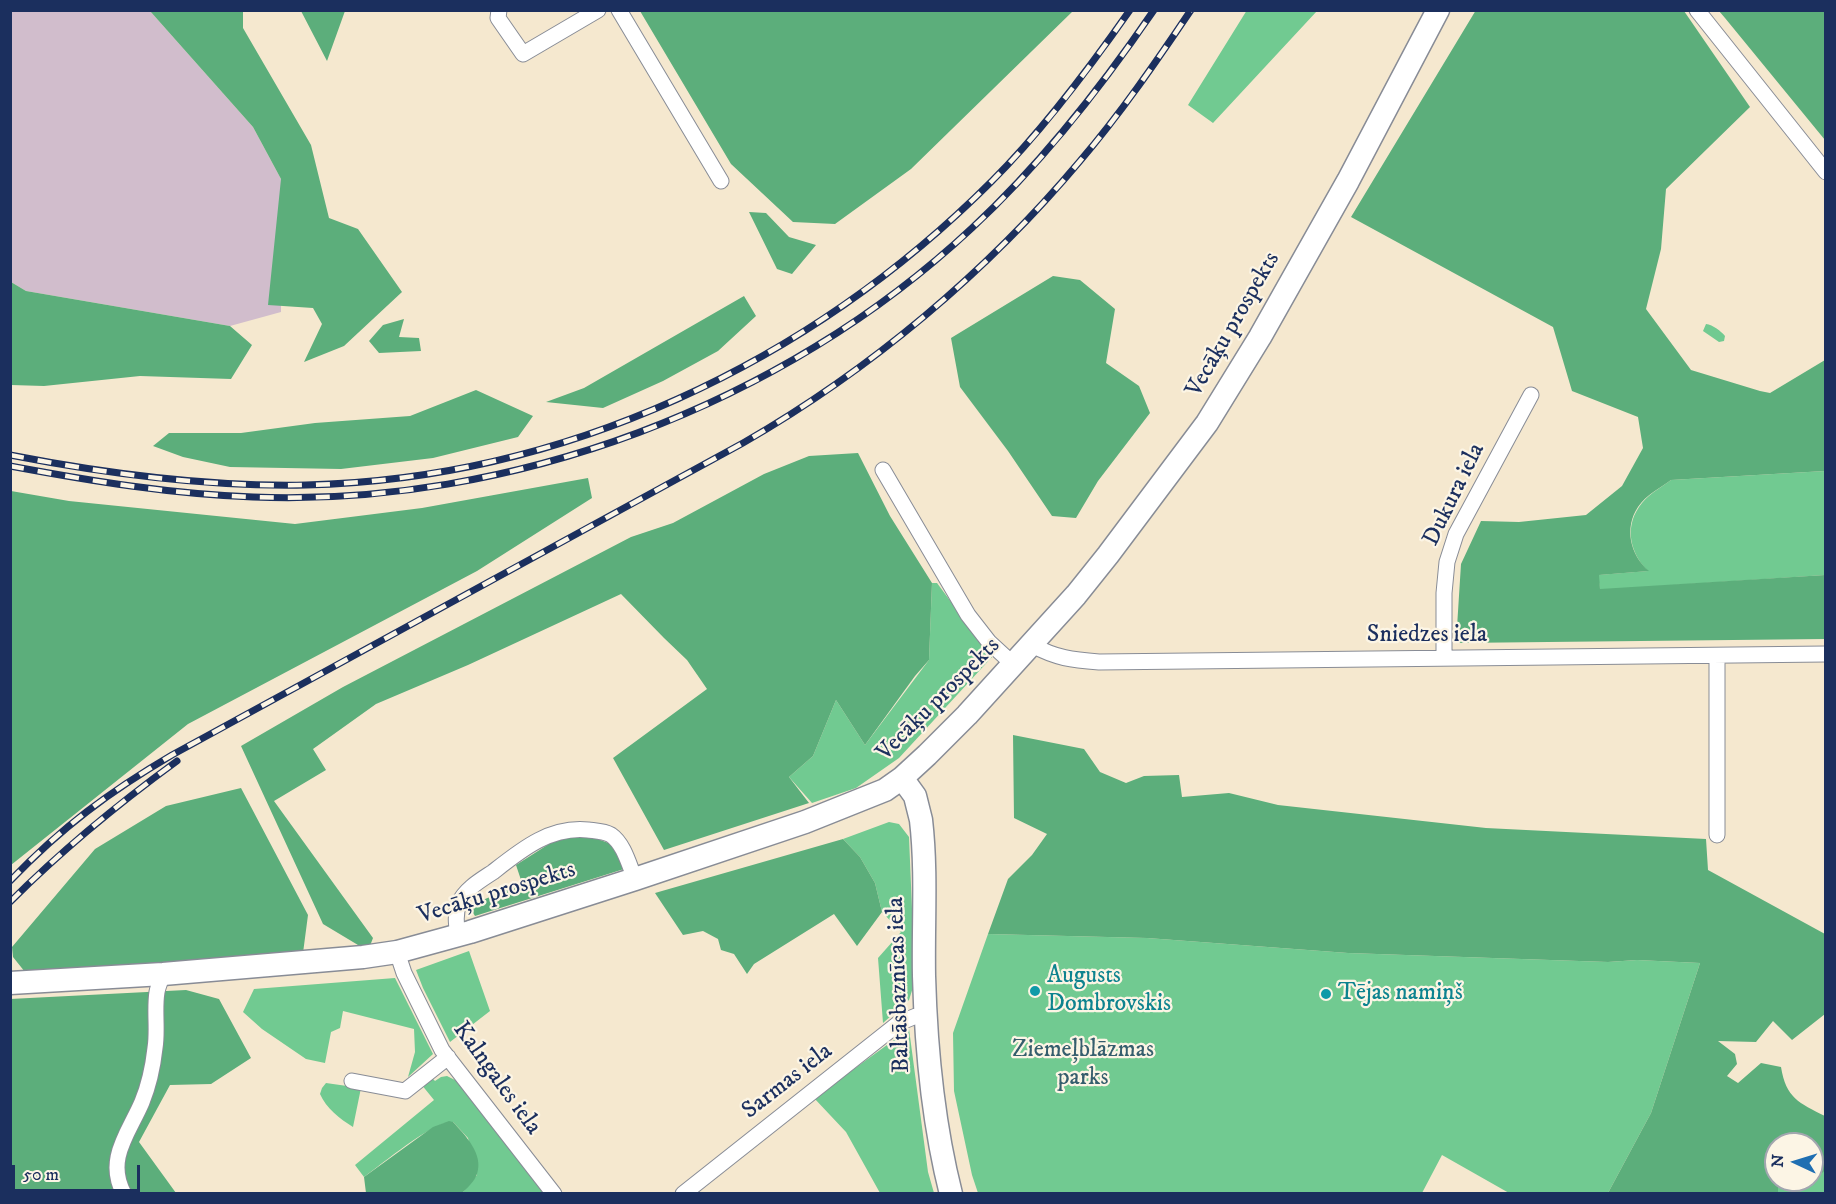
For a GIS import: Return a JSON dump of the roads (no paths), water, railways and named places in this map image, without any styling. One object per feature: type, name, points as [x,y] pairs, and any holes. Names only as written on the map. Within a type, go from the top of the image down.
[{"type":"main road","name":"Vecāķu prospekts","points":[[10,983],[163,974],[397,952],[470,932],[635,879],[805,822],[885,790],[927,755],[1032,645],[1088,581],[1207,423],[1260,337],[1348,181],[1438,10]]},
{"type":"main road","name":"Baltāsbaznīcas iela","points":[[902,778],[915,796],[922,827],[929,1065],[940,1141],[951,1194]]},
{"type":"street","points":[[499,10],[498,18],[523,54],[598,10]]},
{"type":"street","points":[[619,10],[721,181]]},
{"type":"street","points":[[1697,10],[1826,172]]},
{"type":"street","name":"Dukura iela","points":[[1444,658],[1444,592],[1447,561],[1456,534],[1531,395]]},
{"type":"street","points":[[883,470],[968,615],[989,642],[1014,665]]},
{"type":"street","name":"Sniedzes iela","points":[[1032,645],[1059,657],[1099,662],[1717,657],[1826,654]]},
{"type":"street","points":[[1717,657],[1717,835]]},
{"type":"street","points":[[458,934],[455,916],[460,901],[470,888],[530,844],[563,831],[584,829],[610,835],[622,849],[635,879]]},
{"type":"street","name":"Kalngales iela","points":[[397,952],[402,968],[442,1050],[554,1194]]},
{"type":"street","points":[[124,1194],[117,1171],[118,1150],[142,1101],[149,1081],[156,1045],[157,992],[163,974]]},
{"type":"street","name":"Sarmas iela","points":[[683,1194],[899,1023],[926,1014]]},
{"type":"street","points":[[352,1081],[405,1091],[448,1057]]},
{"type":"railway","points":[[10,455],[157,478],[231,484],[306,485],[402,478],[496,461],[588,434],[678,399],[763,356],[844,304],[921,246],[992,181],[1029,141],[1081,77],[1130,10]]},
{"type":"railway","points":[[10,466],[101,482],[192,493],[253,497],[350,496],[448,484],[544,463],[638,433],[729,394],[816,346],[897,291],[972,228],[1022,178],[1091,97],[1154,10]]},
{"type":"railway","points":[[10,881],[67,827],[107,797],[172,755],[743,443],[790,415],[881,351],[966,280],[1044,202],[1110,124],[1191,10]]},
{"type":"railway","points":[[10,902],[91,828],[177,761]]},
{"type":"place","name":"Augusts Dombrovskis","points":[[1035,991]]},
{"type":"place","name":"Tējas namiņš","points":[[1326,994]]},
{"type":"park label","name":"Ziemeļblāzmas parks","points":[[1083,1065]]}]
